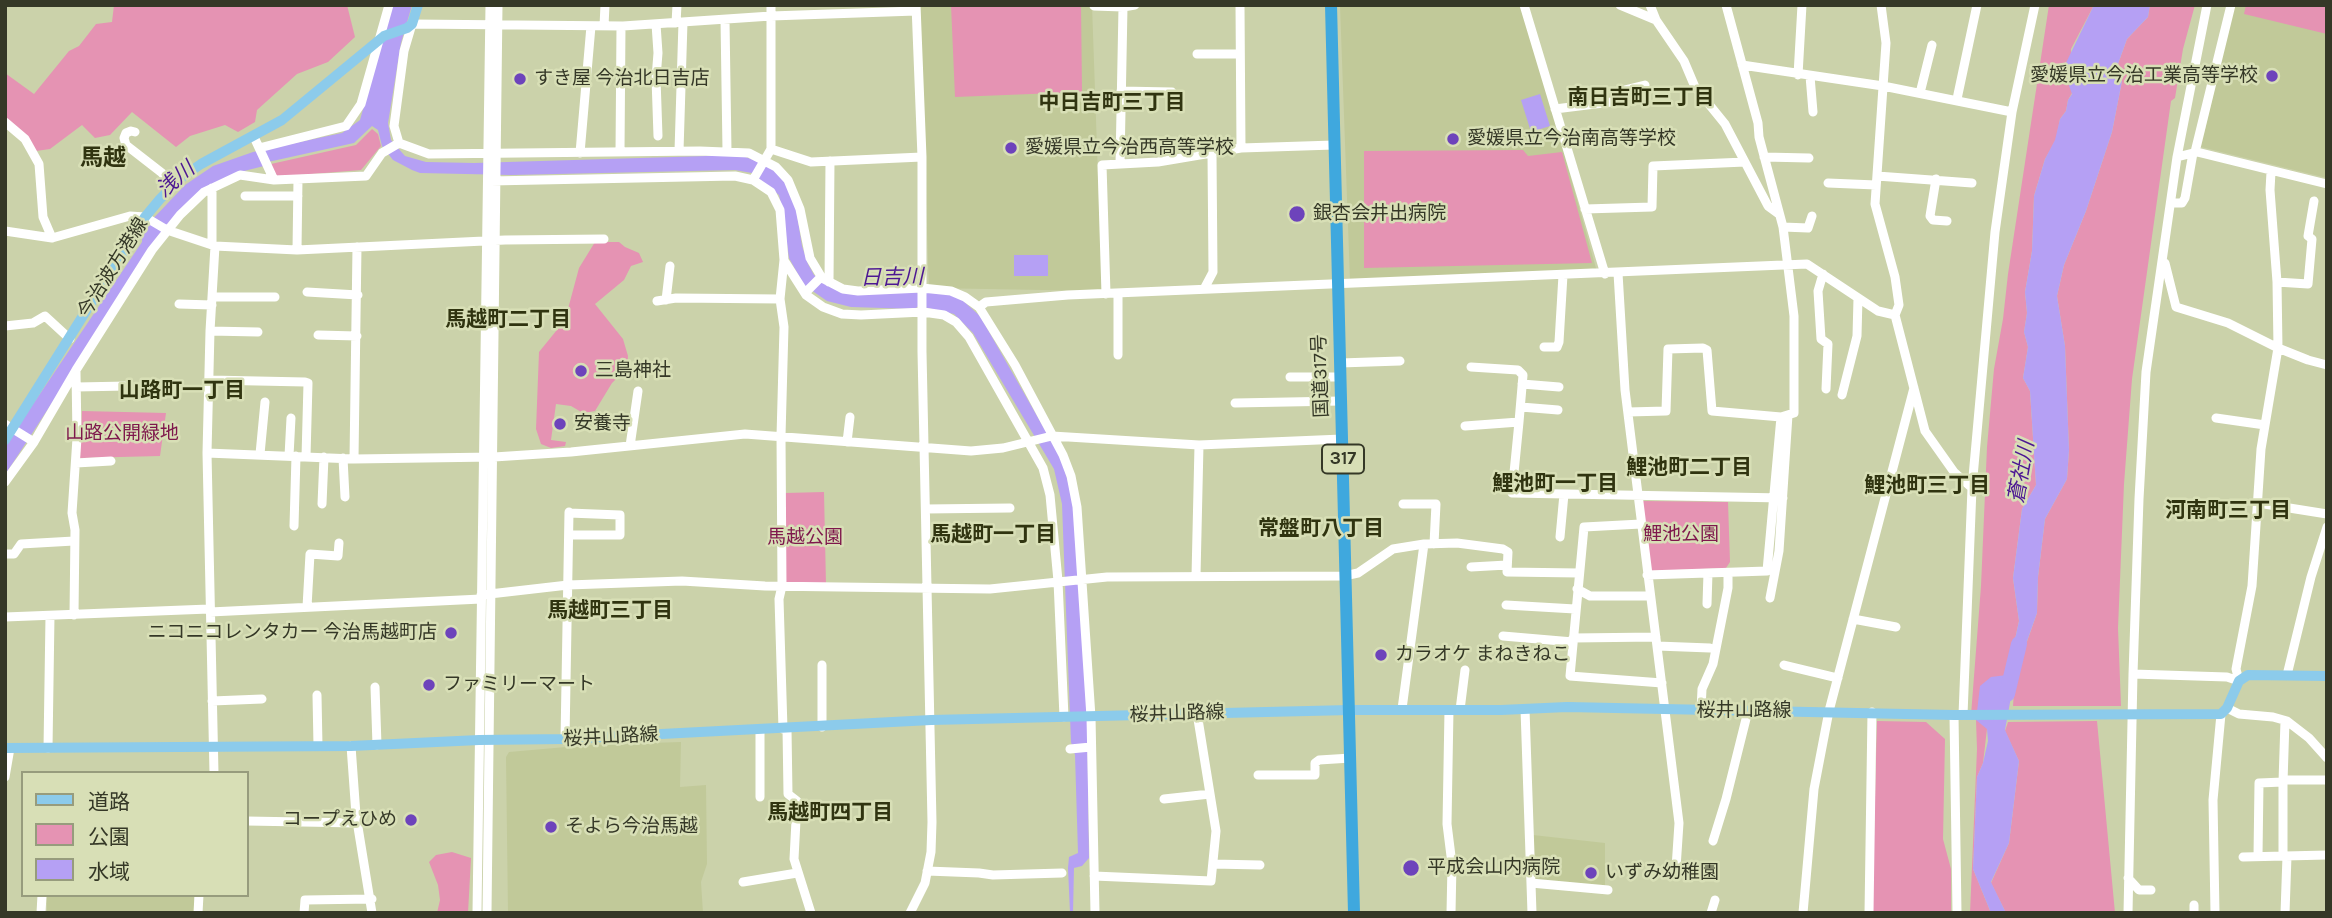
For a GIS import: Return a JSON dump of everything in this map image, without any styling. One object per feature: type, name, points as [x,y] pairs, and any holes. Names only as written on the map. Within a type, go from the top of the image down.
[{"type":"highway","name":"国道317号","points":[[1331,5],[1354,913]]},
{"type":"main road","points":[[409,26],[418,5]]},
{"type":"main road","name":"今治波方港線","points":[[5,440],[173,186],[201,164],[257,143],[381,38],[409,26]]},
{"type":"main road","points":[[2224,711],[2239,681],[2248,675],[2327,676]]},
{"type":"main road","name":"桜井山路線","points":[[7,748],[351,746],[565,739],[931,720],[1402,709],[1567,707],[1963,715],[2127,715],[2224,711]]},
{"type":"street","points":[[274,180],[257,143],[345,126],[361,104],[389,5]]},
{"type":"street","points":[[490,5],[494,24]]},
{"type":"street","points":[[487,913],[481,597],[482,457],[491,241],[494,24],[498,5]]},
{"type":"street","points":[[604,26],[605,5]]},
{"type":"street","points":[[677,5],[679,151]]},
{"type":"street","points":[[753,180],[771,149],[771,5]]},
{"type":"street","points":[[1094,6],[1135,5]]},
{"type":"street","points":[[1240,5],[1241,148]]},
{"type":"street","points":[[1524,5],[1605,274]]},
{"type":"street","points":[[1650,5],[1656,20],[1684,61],[1695,87],[1725,124],[1768,206],[1779,214]]},
{"type":"street","points":[[1628,412],[1666,411],[1668,349],[1703,348],[1707,350],[1712,411],[1785,416],[1794,413],[1794,316],[1783,227],[1726,5]]},
{"type":"street","points":[[1798,75],[1802,5]]},
{"type":"street","points":[[1881,5],[1886,43],[1875,204],[1895,277],[1899,304],[1895,315],[1925,432],[1954,472],[1972,488]]},
{"type":"street","points":[[1957,99],[1977,5]]},
{"type":"street","points":[[1956,913],[1972,488],[1995,232],[2012,112],[2035,5]]},
{"type":"street","points":[[2129,913],[2132,779],[2127,715],[2133,674],[2146,372],[2177,157],[2207,5]]},
{"type":"street","points":[[1624,6],[1656,20]]},
{"type":"street","points":[[1120,163],[1123,7]]},
{"type":"street","points":[[2171,203],[2182,203],[2185,198],[2228,7]]},
{"type":"street","points":[[398,143],[394,126],[409,26],[621,26],[916,8],[922,157],[932,822],[931,852],[925,883],[910,913]]},
{"type":"street","points":[[725,20],[727,151]]},
{"type":"street","points":[[656,24],[658,136]]},
{"type":"street","points":[[580,153],[591,26]]},
{"type":"street","points":[[620,152],[621,26]]},
{"type":"street","points":[[1920,93],[1932,45]]},
{"type":"street","points":[[1197,54],[1240,54]]},
{"type":"street","points":[[1742,65],[1883,86],[2012,112]]},
{"type":"street","points":[[1810,76],[1813,112]]},
{"type":"street","points":[[1555,109],[1619,101],[1616,92],[1645,85]]},
{"type":"street","points":[[1121,91],[1172,92]]},
{"type":"street","points":[[5,122],[25,139],[39,164],[43,217],[52,237]]},
{"type":"street","points":[[135,132],[126,134],[124,138],[127,145],[162,173],[173,186]]},
{"type":"street","points":[[398,143],[424,153],[492,155],[679,151],[749,153],[776,167],[788,180],[795,194],[810,258],[824,279],[843,289],[858,291],[922,288],[951,291],[979,307],[1015,365],[1052,436],[1071,476],[1077,507],[1090,717],[1095,913]]},
{"type":"street","points":[[5,482],[167,230],[188,207],[212,188],[240,175],[274,180],[366,176],[382,153],[398,143]]},
{"type":"street","points":[[1105,294],[1102,164],[1158,162],[1241,148],[1334,145]]},
{"type":"street","points":[[771,149],[811,162],[922,157]]},
{"type":"street","points":[[2177,157],[2194,152],[2327,184]]},
{"type":"street","points":[[1204,289],[1213,272],[1212,154]]},
{"type":"street","points":[[1764,157],[1809,158]]},
{"type":"street","points":[[824,279],[830,161]]},
{"type":"street","points":[[1585,209],[1652,207],[1653,166],[1745,162]]},
{"type":"street","points":[[2239,681],[2236,669],[2252,586],[2265,425],[2278,348],[2271,172]]},
{"type":"street","points":[[492,180],[735,176],[753,180],[771,192],[780,210],[784,260],[780,299],[784,327],[781,436],[782,586],[779,598],[779,635],[788,794],[797,801],[794,859],[811,913]]},
{"type":"street","points":[[298,179],[298,250]]},
{"type":"street","points":[[1936,179],[1930,216],[1933,220],[1947,221]]},
{"type":"street","points":[[1828,183],[1936,179],[1972,183]]},
{"type":"street","points":[[212,188],[214,246],[207,453],[214,771]]},
{"type":"street","points":[[245,196],[298,196]]},
{"type":"street","points":[[2277,282],[2308,284],[2312,239],[2308,236],[2314,201]]},
{"type":"street","points":[[5,232],[52,237],[130,216],[149,219],[167,230],[214,246],[298,250],[604,239]]},
{"type":"street","points":[[1783,227],[1808,228],[1812,216]]},
{"type":"street","points":[[477,913],[492,595],[494,457],[491,241]]},
{"type":"street","points":[[354,459],[357,247]]},
{"type":"street","points":[[2164,258],[2176,307],[2228,323],[2278,348],[2327,365]]},
{"type":"street","points":[[784,260],[805,293],[824,307],[842,314],[861,316],[923,312],[944,315],[956,322],[969,337],[1043,468],[1050,495],[1058,582],[1064,718]]},
{"type":"street","points":[[979,307],[986,302],[1118,293],[1807,264],[1878,312],[1895,315]]},
{"type":"street","points":[[670,266],[661,300],[780,299]]},
{"type":"street","points":[[1618,273],[1637,495],[1679,822],[1676,868]]},
{"type":"street","points":[[1823,274],[1818,291],[1821,339],[1828,345],[1826,390]]},
{"type":"street","points":[[1545,347],[1557,347],[1559,342],[1563,275]]},
{"type":"street","points":[[805,293],[824,279]]},
{"type":"street","points":[[307,292],[358,295]]},
{"type":"street","points":[[1118,293],[1118,355]]},
{"type":"street","points":[[179,304],[275,297]]},
{"type":"street","points":[[1842,395],[1857,337],[1858,298]]},
{"type":"street","points":[[5,326],[33,323],[45,316],[70,339]]},
{"type":"street","points":[[210,331],[258,332]]},
{"type":"street","points":[[318,335],[357,336]]},
{"type":"street","points":[[1340,363],[1400,361]]},
{"type":"street","points":[[1471,367],[1518,370],[1523,375],[1512,493],[1778,498]]},
{"type":"street","points":[[74,614],[72,502],[76,463],[76,370]]},
{"type":"street","points":[[1290,377],[1340,377]]},
{"type":"street","points":[[210,380],[308,383],[306,457]]},
{"type":"street","points":[[1522,384],[1559,387]]},
{"type":"street","points":[[76,387],[128,386]]},
{"type":"street","points":[[1803,913],[1814,789],[1829,711],[1914,388]]},
{"type":"street","points":[[631,446],[638,391]]},
{"type":"street","points":[[1235,403],[1341,401]]},
{"type":"street","points":[[260,454],[265,402]]},
{"type":"street","points":[[1521,407],[1558,410]]},
{"type":"street","points":[[1647,575],[1767,571],[1778,498],[1785,416]]},
{"type":"street","points":[[847,442],[850,417]]},
{"type":"street","points":[[291,418],[294,526]]},
{"type":"street","points":[[2216,418],[2265,425]]},
{"type":"street","points":[[1465,426],[1520,422]]},
{"type":"street","points":[[11,428],[33,441]]},
{"type":"street","points":[[207,453],[354,459],[494,457],[745,434],[925,449],[971,450],[1003,448],[1052,436],[1199,445],[1342,439]]},
{"type":"street","points":[[1196,576],[1199,445]]},
{"type":"street","points":[[322,504],[324,457]]},
{"type":"street","points":[[344,458],[345,497]]},
{"type":"street","points":[[76,463],[111,461]]},
{"type":"street","points":[[1560,537],[1564,495]]},
{"type":"street","points":[[1770,597],[1779,551],[1778,498]]},
{"type":"street","points":[[2258,503],[2327,514]]},
{"type":"street","points":[[1403,504],[1436,504],[1434,544]]},
{"type":"street","points":[[926,509],[1010,508]]},
{"type":"street","points":[[565,739],[569,512],[620,515],[620,535],[569,535]]},
{"type":"street","points":[[1641,524],[1584,527],[1570,676],[1662,683]]},
{"type":"street","points":[[2287,675],[2311,577],[2327,527]]},
{"type":"street","points":[[5,554],[14,554],[21,544],[74,541]]},
{"type":"street","points":[[307,607],[310,554],[338,556],[339,543]]},
{"type":"street","points":[[5,617],[307,607],[481,597],[568,585],[682,581],[782,586],[990,589],[1081,579],[1344,576],[1358,573],[1393,549],[1457,543],[1503,549],[1508,552],[1507,572],[1578,573]]},
{"type":"street","points":[[1402,709],[1424,544]]},
{"type":"street","points":[[1471,567],[1507,565]]},
{"type":"street","points":[[1707,604],[1708,573]]},
{"type":"street","points":[[1701,710],[1702,689],[1713,664],[1728,588],[1728,573]]},
{"type":"street","points":[[1577,589],[1590,596],[1650,596]]},
{"type":"street","points":[[1506,605],[1576,609]]},
{"type":"street","points":[[48,748],[50,615]]},
{"type":"street","points":[[1853,619],[1896,627]]},
{"type":"street","points":[[1503,636],[1656,642],[1710,648]]},
{"type":"street","points":[[822,665],[822,727]]},
{"type":"street","points":[[1784,665],[1838,678]]},
{"type":"street","points":[[1451,913],[1452,864],[1447,824],[1455,710],[1465,670]]},
{"type":"street","points":[[2133,674],[2227,677],[2239,681]]},
{"type":"street","points":[[375,687],[377,745]]},
{"type":"street","points":[[317,695],[318,746]]},
{"type":"street","points":[[212,701],[262,699]]},
{"type":"street","points":[[1525,709],[1532,913]]},
{"type":"street","points":[[1713,841],[1748,710]]},
{"type":"street","points":[[2215,913],[2213,800],[2224,711],[2285,721],[2309,738],[2327,758]]},
{"type":"street","points":[[1869,913],[1872,712]]},
{"type":"street","points":[[1094,876],[1211,881],[1216,831],[1197,713]]},
{"type":"street","points":[[2285,721],[2285,913]]},
{"type":"street","points":[[760,730],[760,796]]},
{"type":"street","points":[[351,746],[357,823],[372,899],[372,913]]},
{"type":"street","points":[[1070,748],[1091,747]]},
{"type":"street","points":[[5,777],[7,748]]},
{"type":"street","points":[[1258,775],[1315,775],[1315,763],[1319,760],[1351,758]]},
{"type":"street","points":[[2258,856],[2259,783],[2327,780]]},
{"type":"street","points":[[1164,799],[1210,794]]},
{"type":"street","points":[[248,821],[357,823]]},
{"type":"street","points":[[2243,857],[2327,855]]},
{"type":"street","points":[[1213,864],[1260,865]]},
{"type":"street","points":[[927,871],[993,875],[1062,873]]},
{"type":"street","points":[[743,882],[797,873]]},
{"type":"street","points":[[2129,878],[2139,890],[2151,890]]},
{"type":"street","points":[[1531,883],[1608,890]]},
{"type":"street","points":[[304,913],[305,900],[372,899]]},
{"type":"street","points":[[1711,913],[1714,900]]},
{"type":"shaded area","name":"愛媛県立今治西高等学校","points":[[919,5],[1092,5],[1102,291],[929,288]]},
{"type":"shaded area","name":"愛媛県立今治南高等学校","points":[[1340,5],[1523,5],[1597,272],[1350,280]]},
{"type":"shaded area","name":"愛媛県立今治工業高等学校","points":[[2234,5],[2327,5],[2327,178],[2201,147]]},
{"type":"shaded area","points":[[681,742],[680,787],[706,785],[707,864],[701,882],[703,913],[508,913],[506,757],[509,752],[589,745]]},
{"type":"shaded area","points":[[1533,835],[1605,843],[1605,888],[1534,881]]},
{"type":"shaded area","points":[[47,897],[194,897],[194,913],[47,913]]},
{"type":"green space","points":[[114,5],[347,5],[355,37],[328,62],[297,74],[257,110],[255,122],[238,132],[225,125],[190,136],[176,147],[132,112],[110,135],[95,138],[82,125],[50,149],[36,151],[5,118],[5,73],[34,94],[69,51],[79,46],[96,24],[112,22]]},
{"type":"green space","points":[[951,5],[1081,5],[1082,92],[955,97]]},
{"type":"green space","points":[[2049,5],[2094,5],[2071,49],[2072,93],[2060,119],[2056,140],[2045,159],[2034,196],[2032,251],[2025,292],[2027,313],[2024,332],[2028,347],[2023,378],[2030,391],[2036,485],[2022,509],[2013,578],[2019,621],[2012,653],[2016,673],[2037,613],[2045,519],[2067,479],[2069,450],[2065,346],[2057,296],[2064,265],[2086,211],[2112,132],[2122,81],[2118,64],[2127,39],[2148,17],[2150,5],[2195,5],[2183,49],[2175,98],[2171,101],[2132,379],[2118,628],[2121,706],[2013,706],[2015,675],[1987,729],[1983,763],[1977,777],[1973,869],[1991,913],[1970,913],[1977,749],[1976,720],[1971,715],[1981,586],[1987,447],[1994,369]]},
{"type":"green space","points":[[2246,5],[2327,5],[2327,34],[2244,14]]},
{"type":"green space","points":[[372,129],[378,134],[381,146],[361,170],[275,177],[271,164],[356,145]]},
{"type":"green space","points":[[1523,150],[1528,156],[1562,152],[1592,263],[1364,268],[1364,151]]},
{"type":"green space","points":[[595,242],[619,242],[639,253],[643,262],[631,266],[624,280],[595,304],[623,339],[628,356],[627,368],[612,383],[595,411],[583,413],[571,406],[556,404],[551,440],[566,442],[565,446],[551,448],[541,444],[536,429],[539,352],[565,320],[579,268]]},
{"type":"green space","name":"山路公開緑地","points":[[82,411],[166,413],[160,456],[80,458]]},
{"type":"green space","name":"馬越公園","points":[[824,492],[826,585],[785,583],[785,493]]},
{"type":"green space","name":"鯉池公園","points":[[1642,501],[1728,502],[1730,562],[1726,568],[1650,571]]},
{"type":"green space","points":[[1877,721],[1926,722],[1945,739],[1943,839],[1951,869],[1951,913],[1872,913]]},
{"type":"green space","points":[[2097,721],[2115,913],[2006,913],[1991,883],[2009,843],[2019,761],[2005,731],[2008,722]]},
{"type":"green space","points":[[452,852],[471,858],[468,913],[437,913],[440,900],[438,885],[429,862],[436,855]]},
{"type":"water","points":[[392,5],[412,5],[401,43],[388,123],[391,140],[405,156],[426,162],[474,163],[740,155],[767,165],[790,189],[808,264],[814,275],[829,286],[919,294],[932,291],[949,293],[960,298],[980,316],[1061,458],[1074,502],[1087,705],[1089,858],[1082,866],[1074,868],[1073,913],[1070,913],[1068,868],[1069,857],[1078,853],[1075,755],[1071,742],[1062,504],[1054,469],[973,333],[954,314],[919,306],[914,309],[851,307],[827,301],[804,285],[789,258],[779,195],[752,173],[735,170],[511,175],[420,173],[393,160],[382,146],[378,130],[372,126],[354,143],[268,162],[264,166],[240,172],[195,197],[128,286],[5,475],[5,446],[142,242],[148,224],[185,185],[213,166],[253,152],[342,133],[360,120]]},
{"type":"water","points":[[2094,5],[2150,5],[2148,17],[2127,39],[2118,64],[2122,81],[2112,132],[2086,211],[2064,265],[2057,296],[2065,346],[2069,450],[2067,479],[2045,519],[2037,613],[2015,675],[2005,730],[2019,761],[2009,843],[1991,882],[2006,913],[1991,913],[1973,869],[1977,777],[1988,741],[1987,729],[1976,720],[1980,686],[1991,677],[2015,674],[2012,653],[2019,621],[2013,578],[2022,509],[2036,485],[2030,391],[2023,378],[2028,347],[2024,332],[2027,313],[2025,292],[2032,251],[2034,196],[2045,159],[2072,94],[2063,69]]},
{"type":"water","points":[[1540,94],[1550,126],[1531,132],[1521,100]]},
{"type":"water","points":[[1014,255],[1048,255],[1048,276],[1014,276]]},
{"type":"waterway","name":"蒼社川","points":[[2007,694],[2019,644]]},
{"type":"place","name":"愛媛県立今治工業高等学校","points":[[2272,76]]},
{"type":"place","name":"すき屋 今治北日吉店","points":[[520,79]]},
{"type":"place","name":"愛媛県立今治南高等学校","points":[[1453,139]]},
{"type":"place","name":"愛媛県立今治西高等学校","points":[[1011,148]]},
{"type":"place","name":"銀杏会井出病院","points":[[1297,214]]},
{"type":"place","name":"三島神社","points":[[581,371]]},
{"type":"place","name":"安養寺","points":[[560,424]]},
{"type":"place","name":"ニコニコレンタカー 今治馬越町店","points":[[451,633]]},
{"type":"place","name":"カラオケ まねきねこ","points":[[1381,655]]},
{"type":"place","name":"ファミリーマート","points":[[429,685]]},
{"type":"place","name":"コープえひめ","points":[[411,820]]},
{"type":"place","name":"そよら今治馬越","points":[[551,827]]},
{"type":"place","name":"平成会山内病院","points":[[1411,868]]},
{"type":"place","name":"いずみ幼稚園","points":[[1591,873]]},
{"type":"district","name":"南日吉町三丁目","points":[[1641,98]]},
{"type":"district","name":"中日吉町三丁目","points":[[1112,103]]},
{"type":"district","name":"馬越","points":[[103,158]]},
{"type":"district","name":"馬越町二丁目","points":[[508,320]]},
{"type":"district","name":"山路町一丁目","points":[[182,391]]},
{"type":"district","name":"鯉池町二丁目","points":[[1689,468]]},
{"type":"district","name":"鯉池町一丁目","points":[[1555,484]]},
{"type":"district","name":"鯉池町三丁目","points":[[1927,486]]},
{"type":"district","name":"河南町三丁目","points":[[2228,511]]},
{"type":"district","name":"常盤町八丁目","points":[[1321,529]]},
{"type":"district","name":"馬越町一丁目","points":[[993,535]]},
{"type":"district","name":"馬越町三丁目","points":[[610,611]]},
{"type":"district","name":"馬越町四丁目","points":[[830,813]]},
{"type":"water label","name":"浅川","points":[[176,180]]},
{"type":"water label","name":"日吉川","points":[[892,278]]}]
